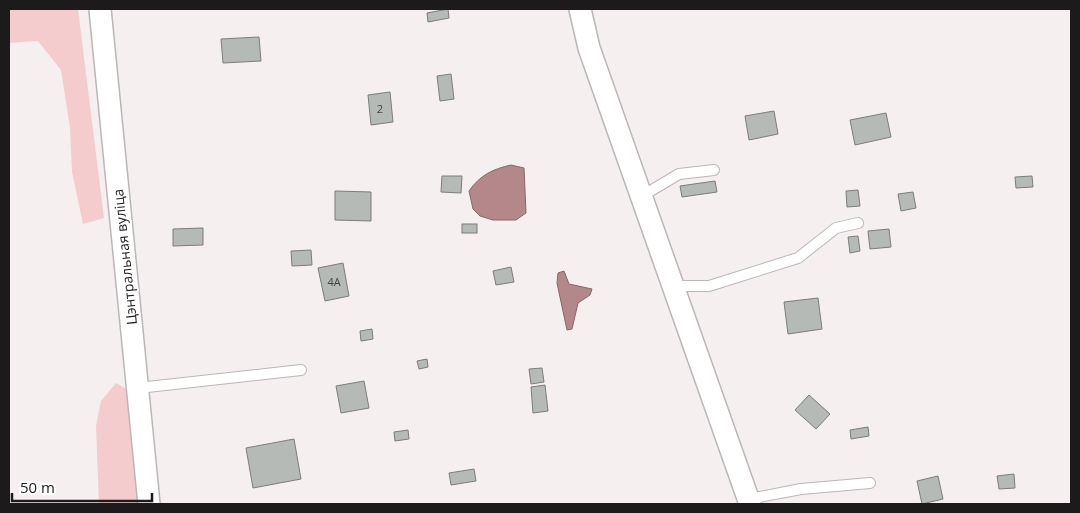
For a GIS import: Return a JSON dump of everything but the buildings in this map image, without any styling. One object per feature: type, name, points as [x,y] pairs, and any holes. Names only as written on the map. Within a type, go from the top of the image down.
[{"type":"street","name":"Цэнтральная вуліца","points":[[100,9],[149,504]]},
{"type":"street","points":[[580,9],[589,48],[749,502]]},
{"type":"lane","points":[[642,196],[679,174],[714,170]]},
{"type":"lane","points":[[672,286],[709,286],[798,258],[836,228],[858,223]]},
{"type":"lane","points":[[138,388],[301,370]]},
{"type":"lane","points":[[749,502],[801,489],[870,483]]},
{"type":"shaded area","points":[[9,9],[78,9],[104,218],[83,224],[72,172],[70,128],[61,70],[38,41],[9,43]]},
{"type":"shaded area","points":[[511,165],[524,168],[526,213],[516,220],[493,220],[480,216],[473,209],[469,191],[487,173]]},
{"type":"shaded area","points":[[564,271],[569,284],[592,289],[590,295],[578,303],[572,329],[567,330],[557,283],[558,273]]},
{"type":"shaded area","points":[[116,383],[125,388],[131,399],[140,504],[99,504],[96,426],[101,401]]}]
